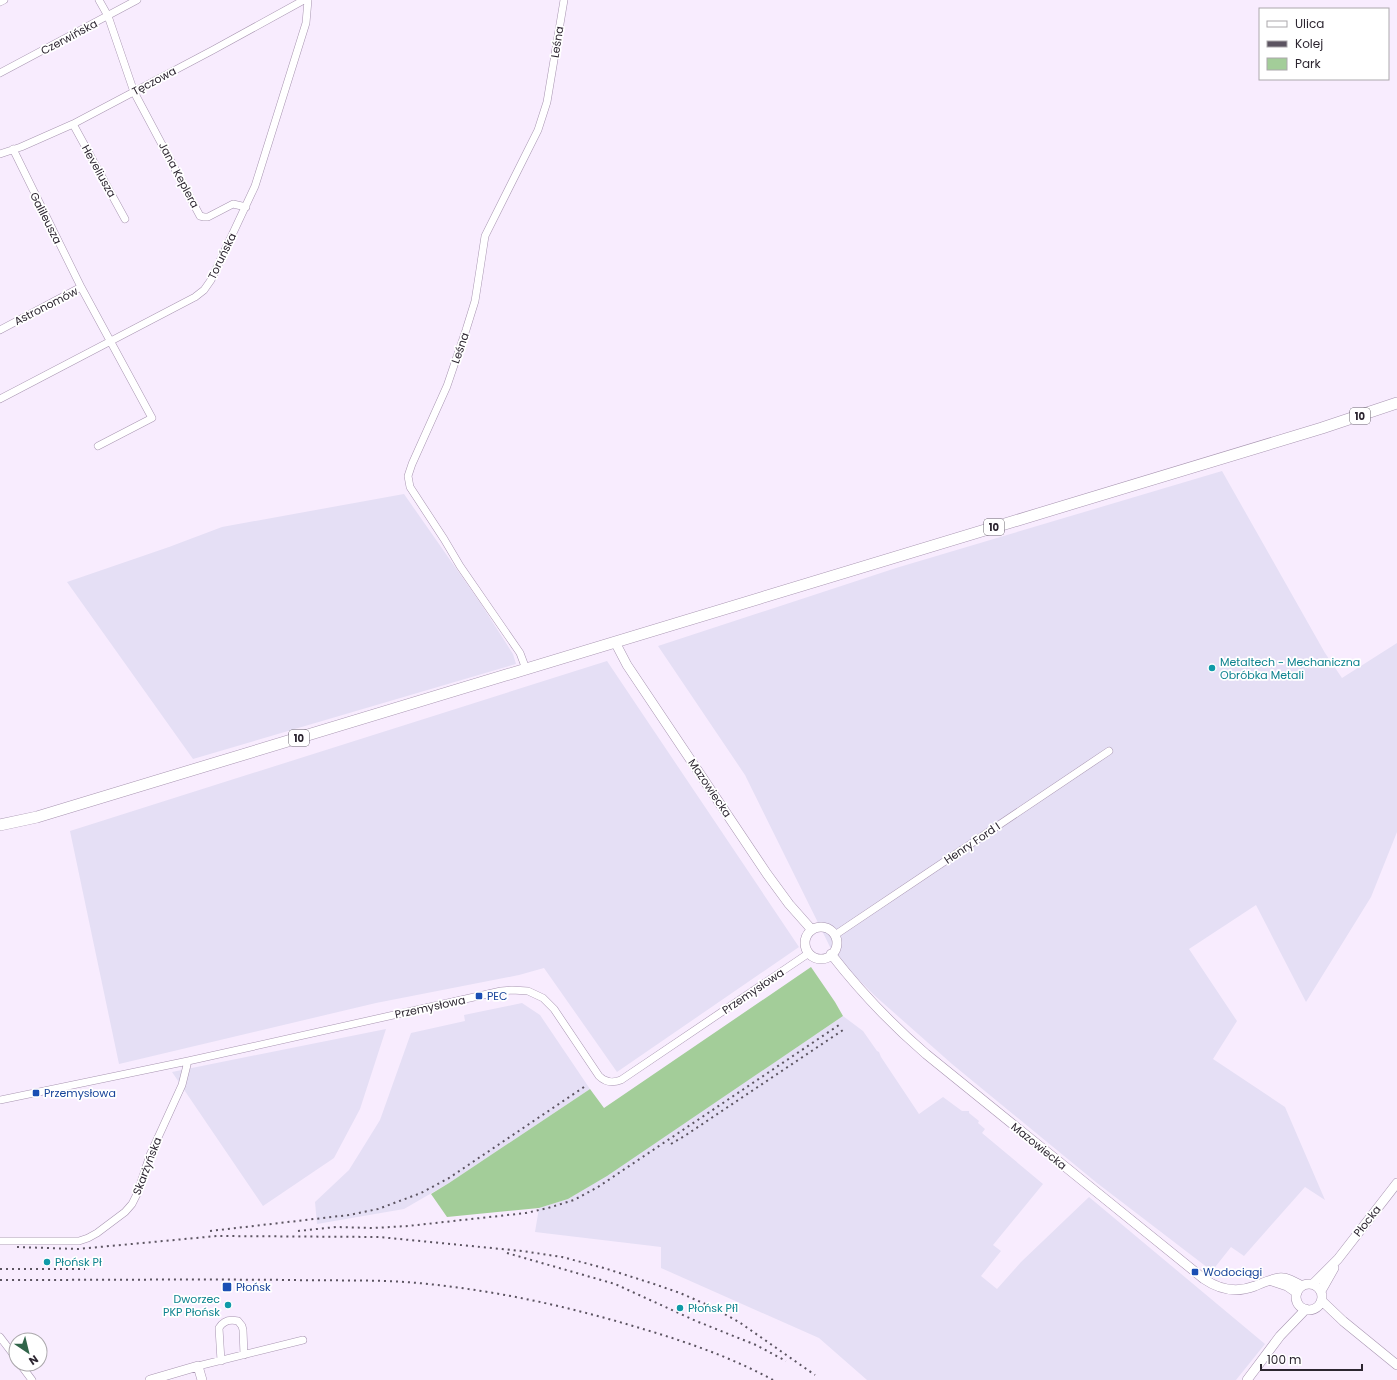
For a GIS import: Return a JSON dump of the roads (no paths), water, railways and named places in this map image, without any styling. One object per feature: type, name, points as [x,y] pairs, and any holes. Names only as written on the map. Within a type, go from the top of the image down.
[{"type":"main road","name":"10","points":[[0,831],[37,817],[1322,428],[1397,403]]},
{"type":"main road","name":"10","points":[[0,825],[37,817]]},
{"type":"street","points":[[0,2],[4,0]]},
{"type":"street","points":[[99,0],[108,16],[134,92]]},
{"type":"street","name":"Czerwińska","points":[[0,73],[137,0]]},
{"type":"street","name":"Tęczowa","points":[[0,154],[21,147],[73,124],[304,0]]},
{"type":"street","name":"Toruńska","points":[[0,399],[110,342],[204,290],[211,280],[255,186],[306,23],[308,0]]},
{"type":"street","name":"Leśna","points":[[526,669],[520,653],[460,566],[410,487],[408,476],[447,386],[466,330],[474,301],[485,236],[522,163],[540,123],[548,96],[564,0]]},
{"type":"street","name":"Jana Keplera","points":[[134,92],[200,216],[208,217],[234,204],[246,207]]},
{"type":"street","name":"Heveliusza","points":[[73,124],[125,219]]},
{"type":"street","name":"Galileusza","points":[[13,149],[81,287]]},
{"type":"street","name":"Astronomów","points":[[0,330],[81,287],[110,342]]},
{"type":"street","points":[[98,446],[152,418],[110,342]]},
{"type":"street","name":"Mazowiecka","points":[[615,642],[629,669],[767,874],[789,904],[812,930]]},
{"type":"street","name":"Henry Ford I","points":[[835,935],[1109,751]]},
{"type":"street","points":[[821,927],[827,928],[835,935],[836,948],[828,957],[816,958],[806,949],[805,939],[812,930],[821,927]]},
{"type":"street","name":"Przemysłowa","points":[[0,1100],[188,1061],[501,991],[512,990],[528,991],[543,998],[554,1009],[599,1076],[603,1080],[614,1082],[621,1080],[809,953]]},
{"type":"street","name":"Mazowiecka","points":[[831,954],[854,983],[912,1042],[1204,1280],[1217,1287],[1234,1290],[1248,1289],[1270,1280],[1283,1278],[1289,1279],[1300,1290]]},
{"type":"street","name":"Skarżyńska","points":[[0,1240],[79,1241],[97,1233],[125,1212],[132,1204],[137,1194],[150,1155],[182,1085],[188,1061]]},
{"type":"street","name":"Płocka","points":[[1313,1284],[1338,1259],[1396,1188]]},
{"type":"street","name":"Płocka","points":[[1321,1291],[1338,1259]]},
{"type":"street","points":[[1247,1380],[1302,1306],[1300,1290],[1310,1284],[1313,1284],[1321,1291],[1320,1304],[1326,1313],[1343,1321],[1397,1365]]},
{"type":"street","points":[[1302,1306],[1312,1310],[1320,1304]]},
{"type":"street","points":[[221,1361],[219,1332],[221,1324],[225,1321],[238,1321],[242,1326],[244,1355]]},
{"type":"street","points":[[0,1336],[8,1347]]},
{"type":"street","points":[[150,1380],[198,1366],[303,1340]]},
{"type":"street","points":[[198,1366],[202,1380]]},
{"type":"railway","points":[[298,1231],[336,1227],[373,1228],[408,1226],[526,1213],[574,1200],[598,1187],[842,1023]]},
{"type":"railway","points":[[671,1144],[846,1028]]},
{"type":"railway","points":[[210,1231],[349,1215],[378,1209],[421,1193],[449,1178],[584,1087]]},
{"type":"railway","points":[[17,1247],[78,1249],[217,1236],[379,1237],[522,1251],[562,1257],[604,1268],[654,1284],[710,1306],[739,1322],[815,1375]]},
{"type":"railway","points":[[507,1253],[615,1284],[696,1321],[756,1345],[786,1361]]},
{"type":"railway","points":[[0,1269],[85,1269]]},
{"type":"railway","points":[[0,1280],[360,1280],[411,1282],[454,1287],[531,1300],[633,1326],[704,1349],[739,1363],[773,1380]]},
{"type":"place","name":"Metaltech - Mechaniczna Obróbka Metali","points":[[1212,668]]},
{"type":"place","name":"PEC","points":[[479,996]]},
{"type":"place","name":"Przemysłowa","points":[[36,1093]]},
{"type":"place","name":"Płońsk Pł","points":[[47,1262]]},
{"type":"place","name":"Wodociągi","points":[[1195,1272]]},
{"type":"place","name":"Płońsk","points":[[227,1287]]},
{"type":"place","name":"Dworzec PKP Płońsk","points":[[228,1305]]},
{"type":"place","name":"Płońsk Pł1","points":[[680,1308]]}]
